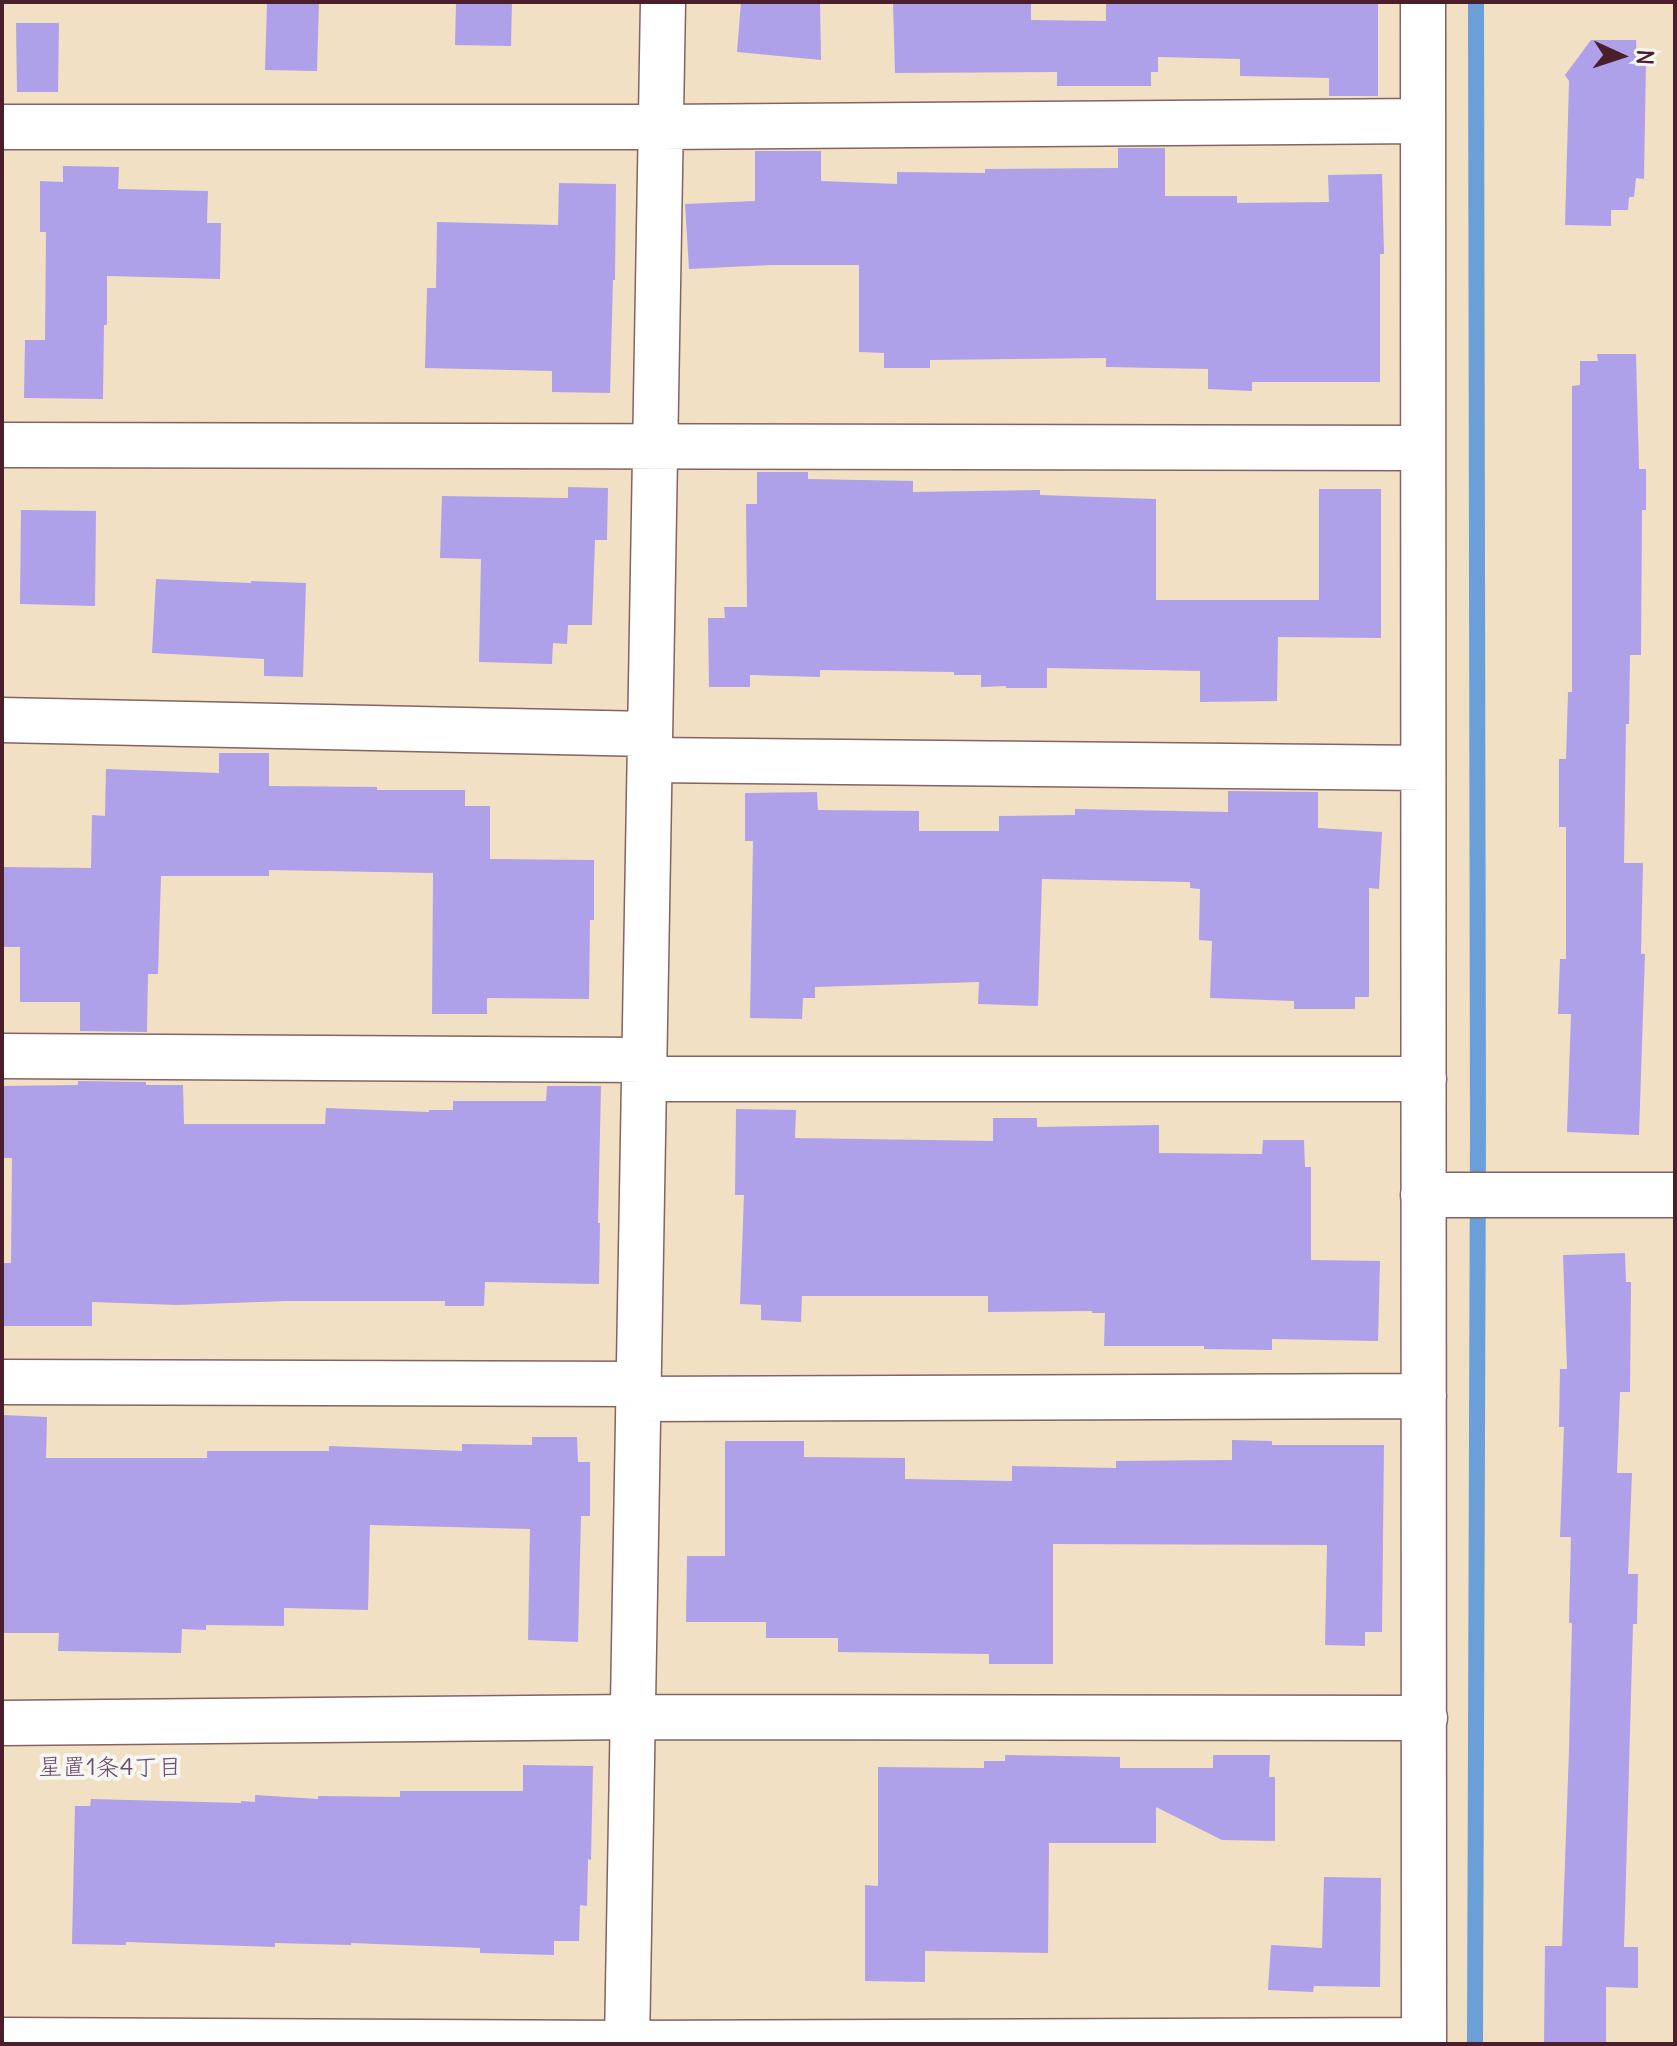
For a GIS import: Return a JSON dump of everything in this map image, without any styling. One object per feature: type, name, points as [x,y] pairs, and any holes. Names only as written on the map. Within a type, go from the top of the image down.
[{"type":"street","points":[[627,2044],[663,2]]},
{"type":"street","points":[[2,2040],[627,2044],[1424,2042],[1424,1396],[1438,1196],[1424,1079],[1423,2]]},
{"type":"street","points":[[2,127],[660,127],[1423,121]]},
{"type":"street","points":[[2,445],[1423,448]]},
{"type":"street","points":[[2,720],[650,747],[1423,768]]},
{"type":"street","points":[[2,1056],[644,1070],[1424,1079]]},
{"type":"street","points":[[1438,1196],[1675,1195]]},
{"type":"street","points":[[2,1382],[638,1392],[1424,1396]]},
{"type":"street","points":[[2,1723],[633,1717],[1425,1718]]},
{"type":"building","points":[[267,2],[319,2],[317,71],[265,70]]},
{"type":"building","points":[[456,2],[512,2],[511,46],[455,45]]},
{"type":"building","points":[[741,2],[820,2],[821,60],[737,52]]},
{"type":"building","points":[[893,2],[1031,2],[1031,20],[1106,21],[1106,2],[1378,2],[1378,96],[1329,96],[1329,78],[1240,76],[1240,59],[1158,57],[1158,72],[1151,72],[1151,86],[1057,86],[1057,72],[895,73]]},
{"type":"building","points":[[16,23],[59,23],[58,92],[17,92]]},
{"type":"building","points":[[1591,40],[1636,40],[1637,61],[1646,61],[1644,179],[1636,178],[1634,197],[1629,197],[1628,210],[1611,210],[1611,226],[1565,225],[1569,81],[1565,75]]},
{"type":"building","points":[[1118,148],[1165,148],[1165,196],[1237,196],[1237,203],[1329,202],[1328,175],[1382,174],[1384,254],[1380,254],[1380,382],[1252,382],[1252,391],[1208,389],[1208,369],[1106,367],[1106,358],[930,360],[930,368],[884,368],[884,353],[859,352],[859,265],[689,269],[685,204],[755,201],[755,151],[821,151],[821,181],[897,184],[897,172],[985,173],[985,169],[1118,168]]},
{"type":"building","points":[[63,166],[119,167],[118,189],[208,191],[207,223],[221,223],[220,279],[107,276],[103,399],[24,398],[25,340],[45,340],[46,232],[40,232],[40,181],[63,182]]},
{"type":"building","points":[[559,183],[616,184],[610,393],[552,392],[552,371],[425,368],[427,288],[436,288],[437,222],[558,225]]},
{"type":"building","points":[[1597,354],[1636,354],[1639,469],[1646,469],[1646,510],[1642,510],[1641,655],[1630,655],[1629,724],[1626,724],[1624,863],[1643,863],[1641,954],[1645,954],[1639,1135],[1567,1132],[1571,1014],[1558,1014],[1560,959],[1566,959],[1566,827],[1559,827],[1559,759],[1566,759],[1568,692],[1572,692],[1572,386],[1580,385],[1580,361],[1598,361]]},
{"type":"building","points":[[757,472],[808,472],[808,479],[913,481],[913,492],[1040,490],[1040,495],[1156,499],[1156,600],[1319,600],[1319,489],[1381,489],[1381,638],[1278,637],[1277,701],[1200,702],[1200,671],[1047,668],[1047,688],[1006,688],[981,687],[981,675],[954,675],[954,672],[820,670],[820,677],[750,675],[750,687],[709,687],[708,618],[725,618],[724,607],[747,607],[746,504],[757,504]]},
{"type":"building","points":[[568,487],[608,488],[607,540],[595,540],[592,625],[568,625],[567,644],[553,643],[552,664],[479,662],[481,559],[440,558],[442,496],[568,498]]},
{"type":"building","points":[[21,510],[96,511],[95,606],[20,604]]},
{"type":"building","points":[[156,579],[306,583],[303,677],[264,676],[264,659],[152,653]]},
{"type":"building","points":[[219,753],[269,753],[269,786],[465,790],[465,806],[490,806],[490,859],[594,860],[589,999],[487,998],[487,1014],[432,1014],[433,873],[269,870],[269,876],[161,876],[158,974],[148,974],[147,1032],[80,1031],[80,1002],[20,1002],[20,947],[2,947],[2,867],[91,868],[92,815],[105,816],[106,769],[219,773]]},
{"type":"building","points":[[1228,791],[1318,792],[1318,828],[1382,832],[1379,889],[1369,888],[1369,997],[1355,997],[1355,1009],[1294,1009],[1294,1001],[1210,998],[1212,941],[1199,940],[1200,889],[1190,888],[1190,882],[1042,879],[1038,1006],[978,1004],[979,982],[815,987],[815,998],[803,998],[802,1019],[750,1018],[753,841],[745,841],[745,793],[817,792],[818,810],[919,811],[919,831],[999,831],[999,816],[1075,815],[1075,809],[1228,812]]},
{"type":"building","points":[[78,1081],[183,1085],[184,1124],[325,1124],[326,1108],[429,1112],[453,1110],[453,1101],[546,1101],[547,1086],[601,1086],[599,1284],[485,1282],[484,1306],[445,1306],[445,1301],[178,1305],[92,1302],[92,1326],[2,1326],[2,1263],[11,1263],[12,1158],[2,1158],[2,1086],[78,1085]]},
{"type":"building","points":[[736,1109],[796,1110],[795,1138],[993,1141],[993,1118],[1037,1118],[1037,1127],[1159,1125],[1159,1153],[1262,1154],[1263,1140],[1304,1140],[1305,1167],[1311,1167],[1311,1260],[1380,1261],[1378,1341],[1272,1339],[1272,1350],[1104,1346],[1105,1313],[988,1312],[988,1296],[802,1296],[801,1322],[761,1320],[761,1305],[740,1304],[744,1195],[735,1195]]},
{"type":"building","points":[[1625,1253],[1626,1282],[1631,1282],[1630,1392],[1620,1392],[1617,1473],[1632,1473],[1628,1574],[1638,1574],[1637,1624],[1633,1624],[1624,1947],[1638,1947],[1638,1988],[1606,1987],[1606,2044],[1544,2044],[1545,1946],[1562,1946],[1569,1750],[1571,1537],[1560,1537],[1564,1427],[1559,1427],[1560,1369],[1567,1369],[1563,1255]]},
{"type":"building","points":[[2,1415],[47,1417],[46,1458],[207,1458],[207,1451],[329,1451],[329,1446],[462,1451],[462,1444],[532,1445],[532,1437],[577,1437],[578,1462],[590,1462],[590,1516],[581,1516],[578,1642],[528,1640],[530,1529],[370,1525],[368,1610],[284,1608],[284,1626],[206,1625],[206,1630],[182,1629],[181,1653],[58,1651],[59,1633],[2,1633]]},
{"type":"building","points":[[1232,1440],[1272,1441],[1272,1445],[1384,1445],[1382,1632],[1365,1632],[1365,1646],[1325,1645],[1327,1545],[1053,1544],[1053,1664],[989,1664],[989,1654],[838,1652],[838,1638],[766,1638],[766,1622],[686,1622],[687,1556],[725,1556],[725,1441],[804,1441],[804,1457],[905,1458],[905,1479],[1012,1481],[1012,1466],[1116,1468],[1116,1461],[1232,1460]]},
{"type":"building","points":[[1005,1755],[1120,1757],[1120,1768],[1213,1768],[1213,1755],[1270,1755],[1269,1777],[1275,1777],[1275,1841],[1222,1840],[1156,1807],[1156,1843],[1049,1843],[1048,1953],[925,1951],[925,1982],[865,1981],[865,1885],[878,1886],[878,1767],[984,1768],[984,1761],[1005,1761]]},
{"type":"building","points":[[523,1765],[593,1766],[587,1906],[580,1905],[579,1941],[554,1941],[554,1955],[480,1953],[480,1948],[351,1943],[275,1943],[275,1947],[126,1942],[126,1945],[72,1944],[75,1806],[90,1806],[91,1799],[241,1803],[255,1802],[255,1795],[318,1799],[318,1796],[400,1797],[400,1791],[523,1791]]},
{"type":"building","points":[[1324,1877],[1381,1878],[1380,1987],[1314,1986],[1313,1992],[1268,1990],[1271,1945],[1322,1948]]},
{"type":"waterway","points":[[1475,2044],[1478,1130],[1476,2]]},
{"type":"district","name":"星置1条4丁目","points":[[110,1768]]}]
